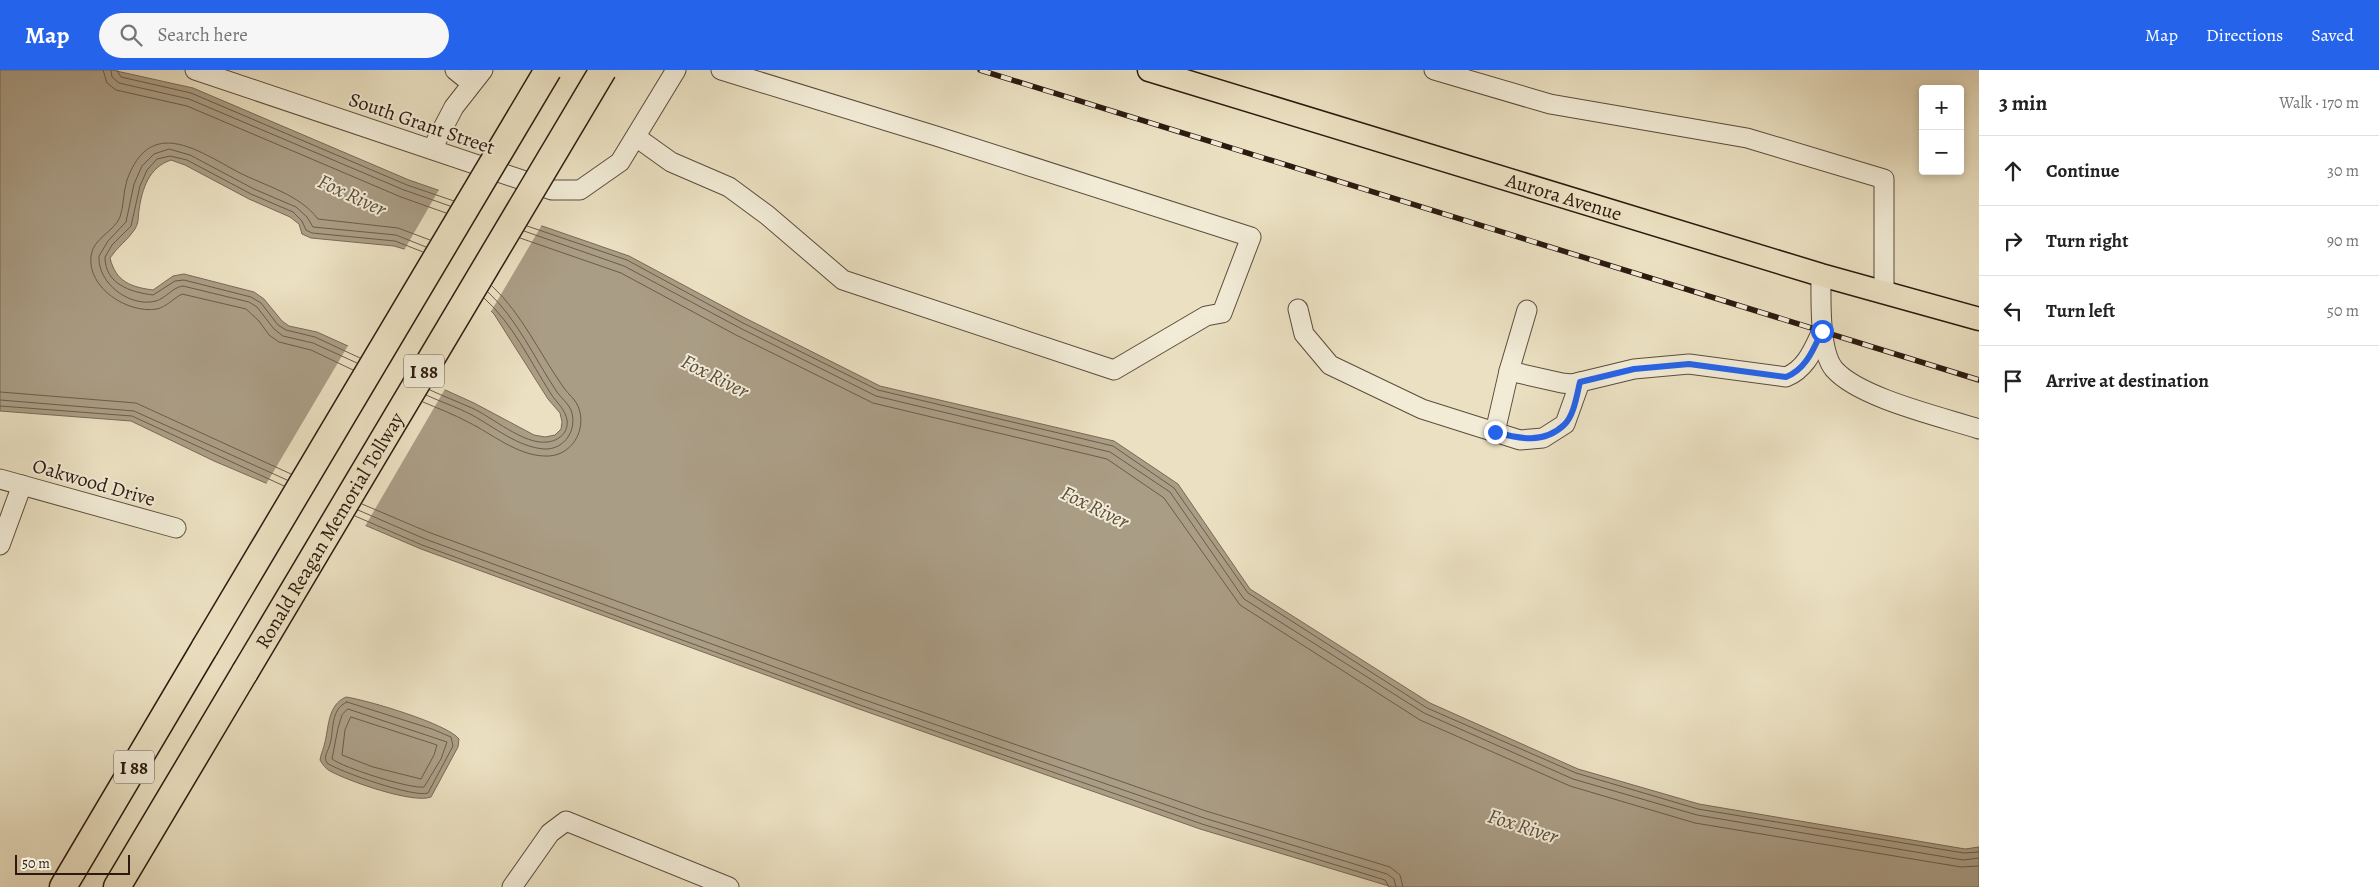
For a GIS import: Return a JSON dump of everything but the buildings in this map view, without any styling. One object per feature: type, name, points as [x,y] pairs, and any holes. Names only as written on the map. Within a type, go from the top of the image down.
[{"type":"highway","name":"I 88","points":[[63,887],[548,70]]},
{"type":"highway","name":"Ronald Reagan Memorial Tollway","points":[[118,887],[603,70]]},
{"type":"main road","name":"Aurora Avenue","points":[[1149,70],[1821,275],[1979,319]]},
{"type":"street","name":"South Grant Street","points":[[197,70],[552,190],[580,190],[620,162],[636,137]]},
{"type":"street","points":[[432,150],[454,107],[477,76],[455,70]]},
{"type":"street","points":[[676,70],[636,137],[671,162],[729,187],[767,215],[843,280],[1114,370],[1206,316],[1222,313],[1251,237],[936,136],[721,70]]},
{"type":"street","points":[[1434,70],[1550,104],[1747,138],[1884,179],[1884,293]]},
{"type":"street","points":[[1821,275],[1822,331],[1834,369],[1870,395],[1979,429]]},
{"type":"street","points":[[1298,309],[1304,334],[1330,365],[1422,409],[1520,440],[1543,438],[1565,424],[1580,382]]},
{"type":"street","points":[[1495,432],[1509,371],[1527,310]]},
{"type":"street","points":[[1509,371],[1562,383],[1580,382],[1634,369],[1689,364],[1786,377],[1796,373],[1804,366],[1822,331]]},
{"type":"street","name":"Oakwood Drive","points":[[0,479],[176,528]]},
{"type":"street","points":[[0,546],[22,485]]},
{"type":"street","points":[[512,887],[550,833],[566,821],[729,887]]},
{"type":"water","name":"Fox River","points":[[0,70],[112,70],[193,88],[409,180],[629,256],[745,318],[880,386],[1114,441],[1178,484],[1250,589],[1430,703],[1578,769],[1699,804],[1965,849],[1979,847],[1979,887],[1392,887],[1200,829],[859,709],[421,549],[214,461],[131,421],[0,411]],"holes":[[[171,160],[185,165],[249,199],[290,217],[299,224],[302,234],[311,238],[394,246],[414,252],[480,300],[494,314],[548,399],[560,413],[561,429],[555,435],[545,437],[534,435],[474,403],[317,332],[289,326],[282,321],[264,299],[254,292],[184,274],[173,276],[153,290],[125,282],[116,273],[110,258],[132,233],[138,222],[142,194],[148,180],[152,173],[163,163]]]},
{"type":"water","points":[[346,697],[424,720],[452,733],[459,739],[458,747],[431,797],[410,797],[380,790],[339,775],[325,767],[320,760],[330,716],[336,705]]},
{"type":"pier","points":[[440,188],[543,223],[490,313],[457,285],[413,255],[403,252]]},
{"type":"pier","points":[[349,344],[445,389],[364,528],[265,486]]},
{"type":"railway","points":[[980,70],[1979,380]]},
{"type":"route","points":[[1495,432],[1520,440],[1543,438],[1565,424],[1574,405],[1580,382],[1634,369],[1689,364],[1772,377],[1786,377],[1796,373],[1804,366],[1822,331]]}]
